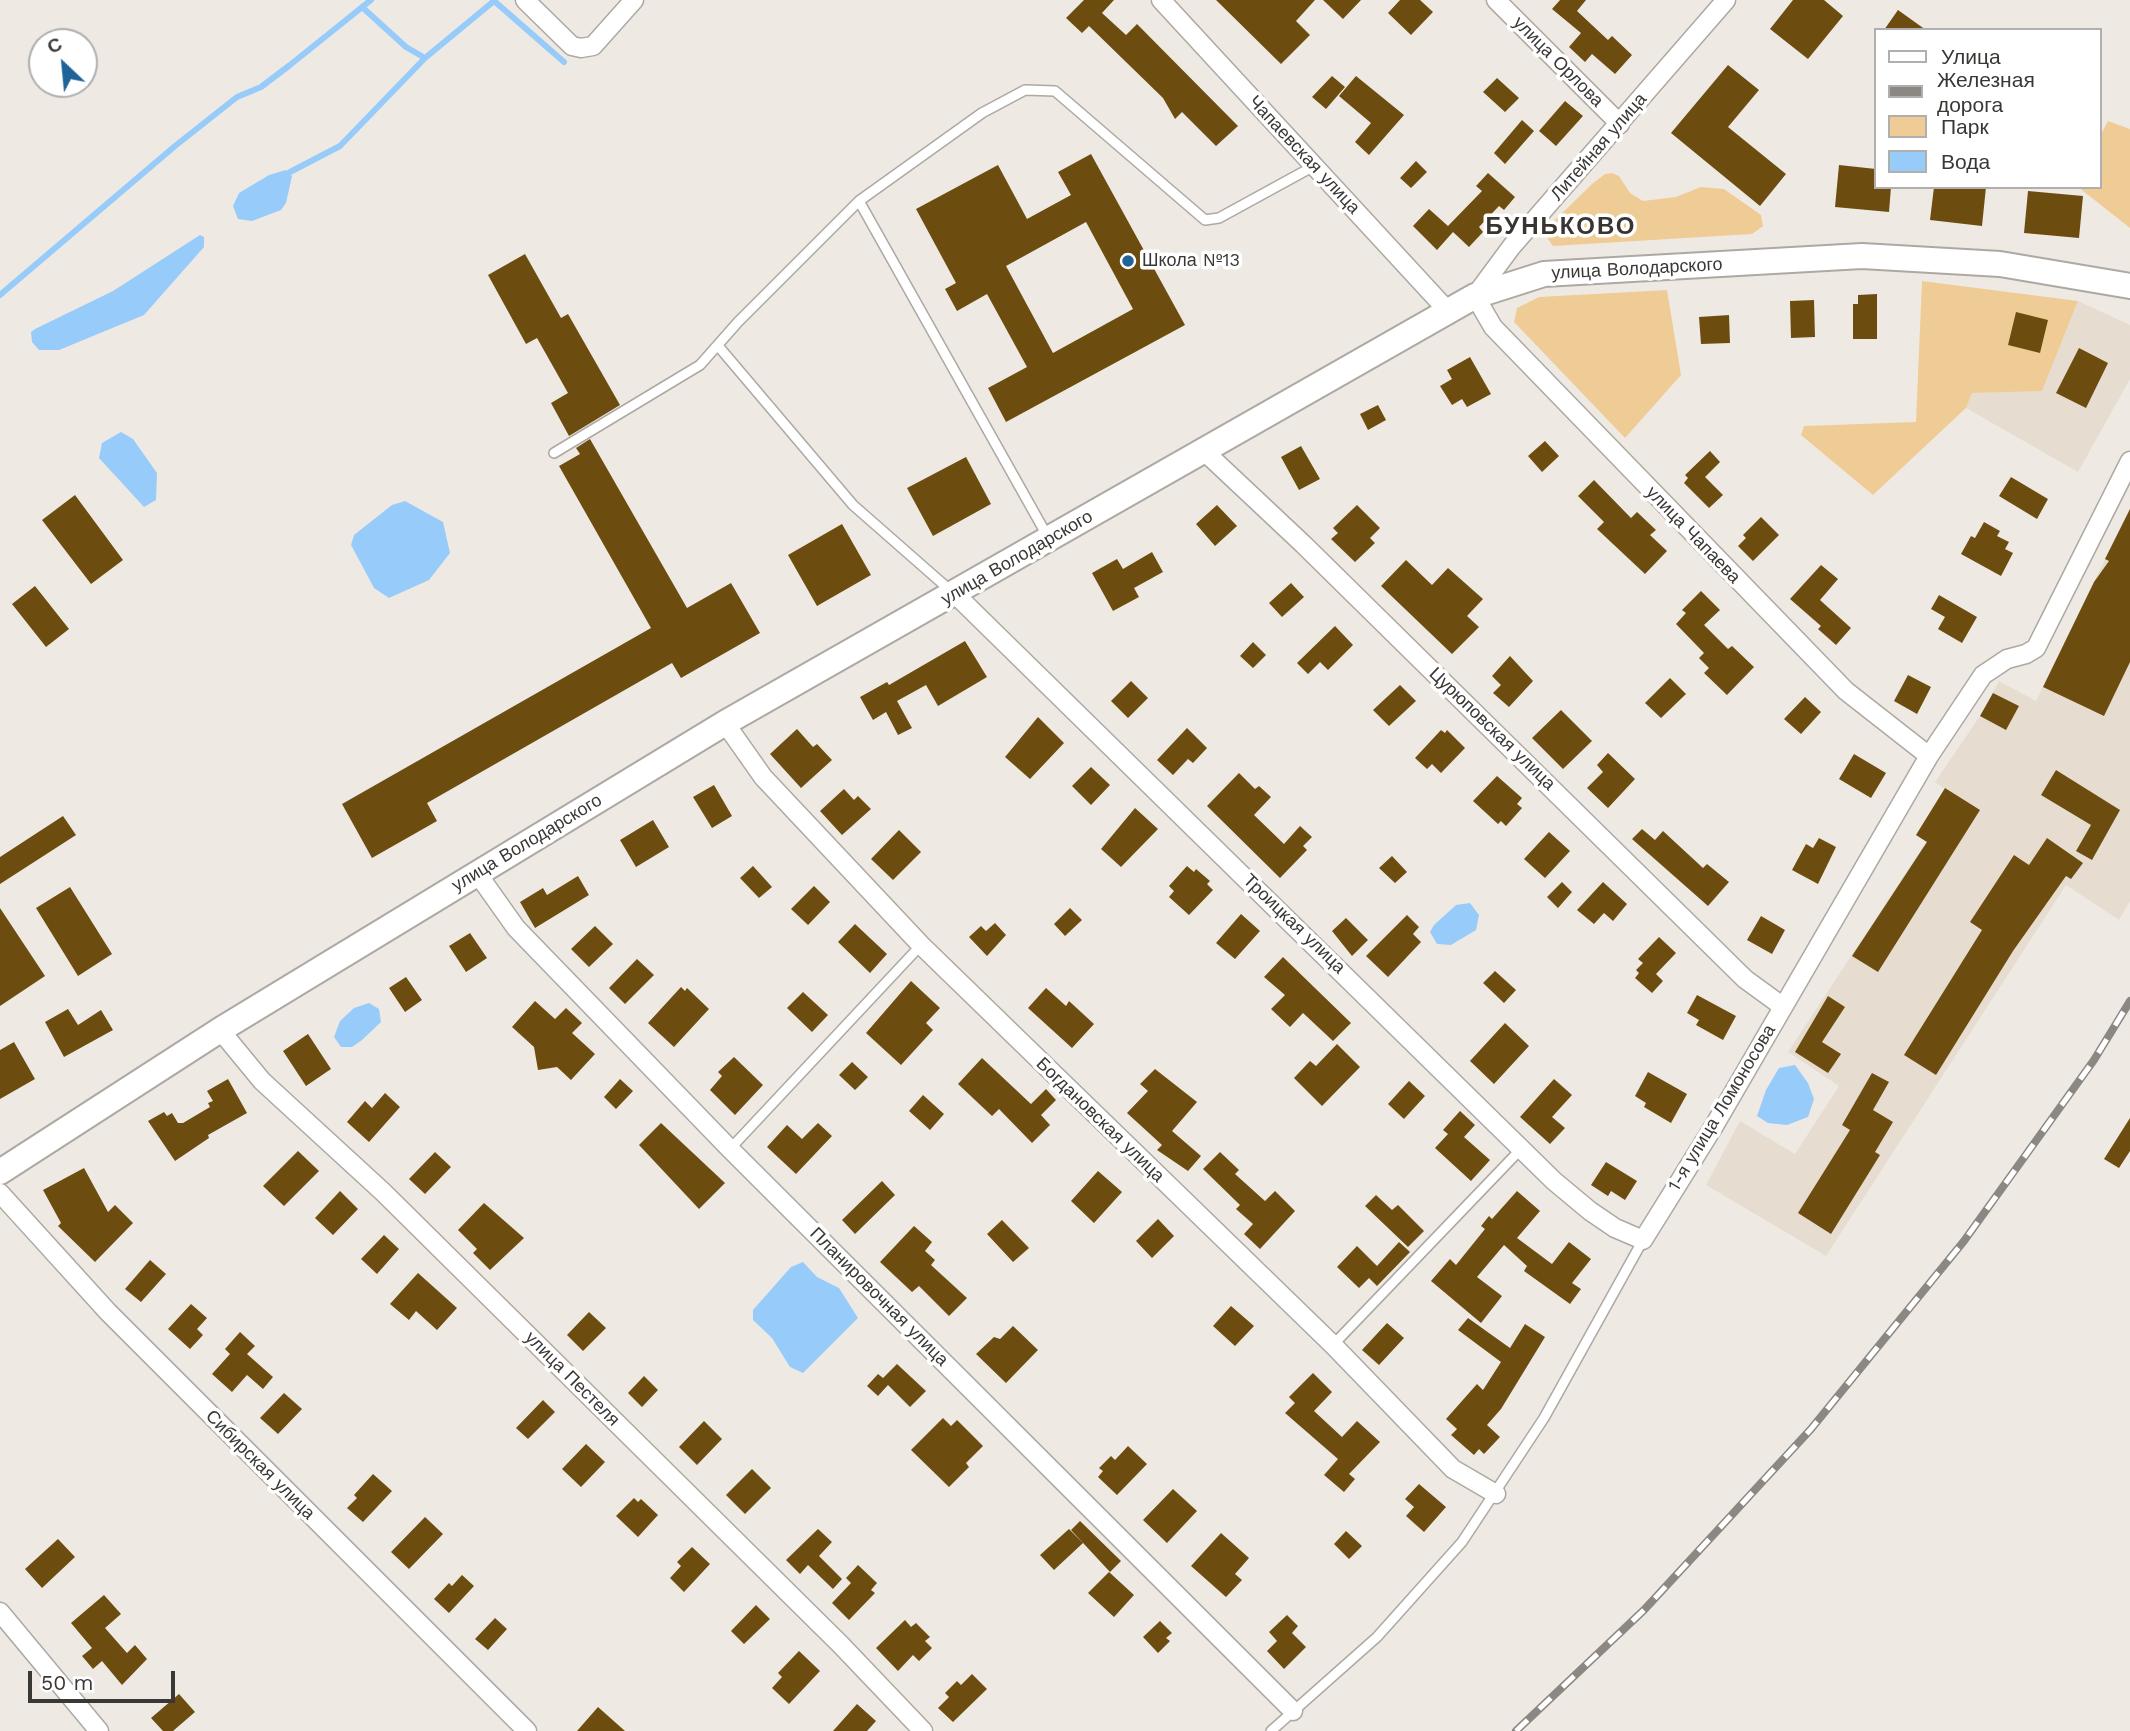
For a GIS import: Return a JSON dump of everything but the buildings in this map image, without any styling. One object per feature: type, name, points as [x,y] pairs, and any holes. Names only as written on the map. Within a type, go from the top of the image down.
[{"type":"main road","name":"улица Володарского","points":[[0,1172],[220,1030],[725,723],[1475,296],[1545,274],[1862,256],[2000,264],[2130,286]]},
{"type":"street","points":[[525,0],[572,46],[593,46],[634,0]]},
{"type":"street","name":"Чапаевская улица","points":[[1161,0],[1447,310]]},
{"type":"street","name":"улица Орлова","points":[[1496,0],[1620,124]]},
{"type":"street","name":"Литейная улица","points":[[1475,296],[1512,246],[1726,0]]},
{"type":"street","name":"улица Чапаева","points":[[1475,296],[1493,327],[1846,691],[1929,756]]},
{"type":"street","name":"Цурюповская улица","points":[[1203,451],[1303,544],[1745,979],[1782,1006]]},
{"type":"street","name":"1-я улица Ломоносова","points":[[1643,1240],[1714,1126],[1929,756],[1983,675],[2007,659],[2036,648],[2130,461]]},
{"type":"street","name":"Троицкая улица","points":[[955,594],[1311,939],[1521,1149],[1590,1211],[1615,1228],[1643,1240]]},
{"type":"street","name":"Богдановская улица","points":[[725,723],[763,777],[921,946],[1333,1345],[1453,1469],[1496,1494]]},
{"type":"street","name":"Планировочная улица","points":[[477,873],[516,928],[730,1149],[1293,1711]]},
{"type":"street","name":"улица Пестеля","points":[[220,1030],[262,1081],[412,1222],[841,1645],[923,1731]]},
{"type":"street","name":"Сибирская улица","points":[[0,1193],[107,1312],[527,1731]]},
{"type":"street","points":[[0,1612],[99,1731]]},
{"type":"lane","points":[[554,453],[700,365],[719,347],[738,322],[859,201],[1006,98],[1040,89],[1055,90],[1205,220],[1219,218],[1315,166]]},
{"type":"lane","points":[[859,201],[1049,540]]},
{"type":"lane","points":[[719,347],[853,505],[955,594]]},
{"type":"lane","points":[[730,1149],[921,946]]},
{"type":"lane","points":[[1333,1345],[1521,1149]]},
{"type":"lane","name":"1-я улица Ломоносова","points":[[1271,1731],[1377,1637],[1461,1542],[1496,1494],[1551,1406],[1643,1240]]},
{"type":"shaded area","points":[[2078,301],[2130,325],[2130,379],[2078,472],[1966,408],[1972,393],[2042,390]]},
{"type":"shaded area","points":[[2130,508],[2130,901],[2119,920],[2066,885],[1826,1256],[1706,1185],[1740,1121],[1795,1154],[1839,1086],[1788,1052],[1926,842],[1916,835],[1945,789],[1935,782],[1980,716],[1999,681],[2036,701]]},
{"type":"green space","points":[[2108,121],[2130,129],[2130,228],[2081,189],[2102,189],[2102,132]]},
{"type":"green space","points":[[1605,174],[1619,176],[1630,193],[1643,201],[1676,197],[1701,187],[1724,189],[1761,215],[1763,226],[1752,234],[1553,246],[1546,236],[1549,226],[1592,184]]},
{"type":"green space","points":[[1922,281],[2078,301],[2042,391],[1972,393],[1966,408],[1873,495],[1801,435],[1804,426],[1916,422]]},
{"type":"green space","points":[[1667,290],[1681,375],[1625,438],[1514,322],[1517,308],[1539,297]]},
{"type":"water","points":[[286,170],[292,176],[286,203],[281,210],[252,221],[238,219],[233,206],[239,193],[269,175]]},
{"type":"water","points":[[200,235],[204,237],[204,247],[144,315],[59,350],[39,350],[32,342],[31,332],[35,329],[113,291]]},
{"type":"water","points":[[121,432],[133,439],[157,473],[156,500],[144,507],[99,458],[102,443]]},
{"type":"water","points":[[405,501],[443,522],[450,553],[429,580],[389,598],[374,588],[351,545],[354,535],[392,505]]},
{"type":"water","points":[[1470,903],[1479,915],[1476,930],[1451,945],[1437,944],[1430,932],[1434,925],[1456,905]]},
{"type":"water","points":[[369,1003],[379,1009],[381,1022],[352,1047],[341,1047],[334,1037],[340,1021],[354,1008]]},
{"type":"water","points":[[1795,1065],[1808,1083],[1814,1099],[1808,1117],[1787,1125],[1768,1123],[1757,1116],[1766,1090],[1779,1068]]},
{"type":"water","points":[[803,1262],[817,1277],[839,1288],[858,1318],[803,1373],[790,1367],[772,1338],[753,1320],[753,1310],[791,1267]]},
{"type":"waterway","points":[[0,295],[175,146],[237,97],[261,87],[371,0]]},
{"type":"waterway","points":[[493,0],[564,62]]},
{"type":"waterway","points":[[362,7],[406,47],[425,58],[494,1]]},
{"type":"waterway","points":[[290,172],[340,146],[425,58]]},
{"type":"railway","points":[[1516,1731],[1644,1610],[1811,1429],[1964,1241],[2094,1060],[2130,1001]]},
{"type":"place","name":"Школа №13","points":[[1128,261]]},
{"type":"district","name":"БУНЬКОВО","points":[[1561,227]]}]
